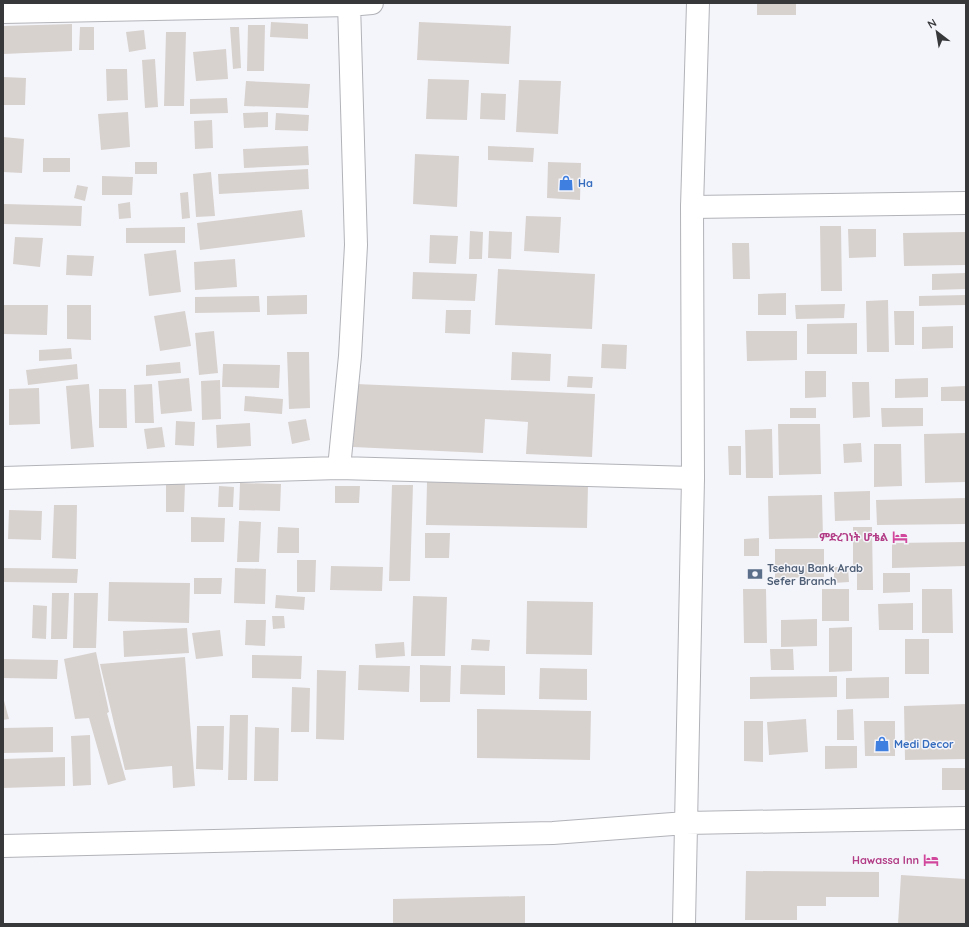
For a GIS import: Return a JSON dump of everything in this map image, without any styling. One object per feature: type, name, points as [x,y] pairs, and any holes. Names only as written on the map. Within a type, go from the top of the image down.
[{"type":"street","points":[[3,12],[372,3]]},
{"type":"street","points":[[684,924],[694,478],[692,207],[698,3]]},
{"type":"street","points":[[339,468],[350,356],[356,245],[349,4]]},
{"type":"street","points":[[692,207],[966,203]]},
{"type":"street","points":[[3,478],[339,468],[694,478]]},
{"type":"street","points":[[3,846],[553,833],[686,823],[966,818]]},
{"type":"building","points":[[757,3],[796,3],[796,15],[757,15]]},
{"type":"building","points":[[271,22],[308,24],[308,39],[270,37]]},
{"type":"building","points":[[419,22],[511,26],[509,64],[417,60]]},
{"type":"building","points":[[72,24],[72,51],[3,54],[3,26]]},
{"type":"building","points":[[248,25],[265,25],[264,71],[247,71]]},
{"type":"building","points":[[80,27],[94,27],[94,50],[79,50]]},
{"type":"building","points":[[230,27],[239,27],[241,68],[233,69]]},
{"type":"building","points":[[144,30],[146,49],[129,52],[126,32]]},
{"type":"building","points":[[166,32],[186,32],[184,106],[164,106]]},
{"type":"building","points":[[226,49],[228,79],[196,81],[193,52]]},
{"type":"building","points":[[155,59],[158,107],[145,108],[142,60]]},
{"type":"building","points":[[106,69],[127,69],[128,100],[107,101]]},
{"type":"building","points":[[3,77],[26,78],[25,105],[3,105]]},
{"type":"building","points":[[428,79],[469,80],[467,120],[426,119]]},
{"type":"building","points":[[519,80],[561,81],[558,134],[516,132]]},
{"type":"building","points":[[246,81],[310,84],[308,108],[244,106]]},
{"type":"building","points":[[481,93],[506,94],[505,120],[480,119]]},
{"type":"building","points":[[227,98],[228,113],[190,114],[190,99]]},
{"type":"building","points":[[128,112],[130,147],[101,150],[98,114]]},
{"type":"building","points":[[268,112],[268,127],[244,128],[243,113]]},
{"type":"building","points":[[276,113],[309,115],[308,131],[275,130]]},
{"type":"building","points":[[212,120],[213,148],[195,149],[194,121]]},
{"type":"building","points":[[3,137],[24,139],[22,173],[3,172]]},
{"type":"building","points":[[308,146],[309,165],[244,168],[243,149]]},
{"type":"building","points":[[488,146],[534,148],[533,162],[488,160]]},
{"type":"building","points":[[415,154],[459,156],[457,207],[413,204]]},
{"type":"building","points":[[43,158],[70,158],[70,172],[43,172]]},
{"type":"building","points":[[135,162],[157,162],[157,174],[135,174]]},
{"type":"building","points":[[548,162],[581,163],[580,200],[547,198]]},
{"type":"building","points":[[308,169],[309,189],[219,194],[218,174]]},
{"type":"building","points":[[211,172],[215,216],[196,217],[193,174]]},
{"type":"building","points":[[102,176],[133,177],[132,195],[102,195]]},
{"type":"building","points":[[77,185],[88,187],[85,201],[74,198]]},
{"type":"building","points":[[188,192],[190,218],[182,219],[180,193]]},
{"type":"building","points":[[130,202],[131,218],[119,219],[118,204]]},
{"type":"building","points":[[3,204],[82,206],[81,226],[3,224]]},
{"type":"building","points":[[302,210],[305,237],[200,250],[197,223]]},
{"type":"building","points":[[526,216],[561,217],[559,253],[524,251]]},
{"type":"building","points":[[820,226],[841,226],[842,291],[821,291]]},
{"type":"building","points":[[185,227],[185,243],[126,243],[126,228]]},
{"type":"building","points":[[848,229],[876,229],[876,257],[849,258]]},
{"type":"building","points":[[470,231],[483,232],[482,259],[469,259]]},
{"type":"building","points":[[489,231],[512,232],[511,259],[488,258]]},
{"type":"building","points":[[966,232],[966,265],[904,266],[903,233]]},
{"type":"building","points":[[430,235],[458,236],[456,264],[429,263]]},
{"type":"building","points":[[15,237],[43,238],[40,267],[13,264]]},
{"type":"building","points":[[732,243],[749,243],[750,279],[733,279]]},
{"type":"building","points":[[176,250],[181,292],[149,296],[144,254]]},
{"type":"building","points":[[67,255],[94,256],[92,276],[66,275]]},
{"type":"building","points":[[235,259],[237,287],[195,290],[194,262]]},
{"type":"building","points":[[498,269],[595,274],[592,329],[495,325]]},
{"type":"building","points":[[413,272],[477,274],[475,301],[412,299]]},
{"type":"building","points":[[966,273],[966,289],[932,290],[932,274]]},
{"type":"building","points":[[786,293],[786,315],[758,315],[758,294]]},
{"type":"building","points":[[307,295],[307,314],[267,315],[267,296]]},
{"type":"building","points":[[966,295],[966,305],[919,306],[919,296]]},
{"type":"building","points":[[259,296],[260,312],[195,313],[195,297]]},
{"type":"building","points":[[888,300],[889,352],[867,352],[866,301]]},
{"type":"building","points":[[845,304],[844,318],[796,319],[795,305]]},
{"type":"building","points":[[3,305],[48,305],[47,335],[3,334]]},
{"type":"building","points":[[67,305],[91,305],[91,340],[67,339]]},
{"type":"building","points":[[446,310],[471,310],[470,334],[445,333]]},
{"type":"building","points":[[185,311],[191,346],[160,351],[154,316]]},
{"type":"building","points":[[894,311],[914,311],[914,345],[895,345]]},
{"type":"building","points":[[857,323],[857,354],[807,354],[807,324]]},
{"type":"building","points":[[953,326],[953,348],[922,349],[922,327]]},
{"type":"building","points":[[214,331],[218,373],[199,375],[195,333]]},
{"type":"building","points":[[746,331],[797,331],[797,360],[747,361]]},
{"type":"building","points":[[602,344],[627,345],[626,369],[601,368]]},
{"type":"building","points":[[71,348],[72,359],[39,361],[39,350]]},
{"type":"building","points":[[287,352],[309,352],[310,408],[289,409]]},
{"type":"building","points":[[512,352],[551,354],[550,381],[511,380]]},
{"type":"building","points":[[180,362],[181,373],[146,376],[146,365]]},
{"type":"building","points":[[77,364],[78,379],[28,385],[26,370]]},
{"type":"building","points":[[223,364],[280,365],[279,388],[222,387]]},
{"type":"building","points":[[805,371],[826,371],[826,397],[805,398]]},
{"type":"building","points":[[568,376],[593,377],[592,388],[567,387]]},
{"type":"building","points":[[189,378],[192,411],[161,414],[158,381]]},
{"type":"building","points":[[928,378],[928,397],[895,398],[895,379]]},
{"type":"building","points":[[220,380],[221,419],[202,420],[201,381]]},
{"type":"building","points":[[852,382],[869,382],[870,417],[853,418]]},
{"type":"building","points":[[89,384],[94,447],[71,449],[66,386]]},
{"type":"building","points":[[152,384],[154,423],[135,423],[134,385]]},
{"type":"building","points":[[356,384],[595,394],[592,457],[526,454],[528,422],[485,419],[483,453],[353,447]]},
{"type":"building","points":[[966,386],[966,401],[941,401],[941,387]]},
{"type":"building","points":[[39,388],[40,424],[9,425],[9,389]]},
{"type":"building","points":[[99,389],[126,389],[127,428],[99,428]]},
{"type":"building","points":[[245,396],[283,399],[282,414],[244,411]]},
{"type":"building","points":[[790,408],[816,408],[816,418],[790,418]]},
{"type":"building","points":[[881,408],[923,408],[923,426],[882,427]]},
{"type":"building","points":[[306,419],[310,440],[292,444],[288,422]]},
{"type":"building","points":[[176,421],[195,422],[194,446],[175,445]]},
{"type":"building","points":[[250,423],[251,446],[217,448],[216,425]]},
{"type":"building","points":[[778,424],[820,424],[821,474],[779,475]]},
{"type":"building","points":[[162,427],[165,447],[147,449],[144,429]]},
{"type":"building","points":[[772,429],[773,478],[746,478],[745,430]]},
{"type":"building","points":[[966,433],[966,482],[925,483],[924,434]]},
{"type":"building","points":[[861,443],[862,462],[844,463],[843,444]]},
{"type":"building","points":[[874,444],[901,444],[902,486],[874,487]]},
{"type":"building","points":[[728,446],[741,446],[741,475],[729,475]]},
{"type":"building","points":[[427,482],[588,485],[587,528],[426,525]]},
{"type":"building","points":[[240,483],[281,484],[280,511],[239,510]]},
{"type":"building","points":[[166,484],[185,484],[184,512],[166,512]]},
{"type":"building","points":[[392,485],[413,485],[410,581],[389,581]]},
{"type":"building","points":[[219,486],[234,487],[233,507],[218,507]]},
{"type":"building","points":[[335,486],[360,486],[359,503],[335,503]]},
{"type":"building","points":[[870,491],[870,520],[835,521],[834,492]]},
{"type":"building","points":[[822,495],[823,538],[769,539],[768,496]]},
{"type":"building","points":[[966,498],[966,524],[877,525],[876,500]]},
{"type":"building","points":[[54,505],[77,505],[76,559],[52,558]]},
{"type":"building","points":[[9,510],[42,511],[41,540],[8,539]]},
{"type":"building","points":[[191,517],[225,518],[224,542],[191,542]]},
{"type":"building","points":[[239,521],[261,522],[259,562],[237,562]]},
{"type":"building","points":[[278,527],[299,528],[299,553],[277,553]]},
{"type":"building","points":[[853,527],[872,527],[873,590],[857,590],[857,568],[853,569]]},
{"type":"building","points":[[425,533],[450,533],[449,558],[425,558]]},
{"type":"building","points":[[759,538],[759,556],[744,556],[744,539]]},
{"type":"building","points":[[966,542],[966,566],[892,568],[892,543]]},
{"type":"building","points":[[775,549],[824,549],[824,577],[775,578]]},
{"type":"building","points":[[297,560],[316,560],[315,592],[297,592]]},
{"type":"building","points":[[331,566],[383,567],[382,591],[330,590]]},
{"type":"building","points":[[834,567],[848,567],[849,582],[834,583]]},
{"type":"building","points":[[3,568],[78,569],[77,583],[3,582]]},
{"type":"building","points":[[235,568],[266,569],[265,604],[234,603]]},
{"type":"building","points":[[883,573],[910,573],[910,592],[883,593]]},
{"type":"building","points":[[194,578],[222,578],[221,594],[194,594]]},
{"type":"building","points":[[109,582],[190,583],[189,623],[108,621]]},
{"type":"building","points":[[743,589],[766,589],[767,643],[744,643]]},
{"type":"building","points":[[822,589],[849,589],[849,621],[822,621]]},
{"type":"building","points":[[922,589],[952,589],[953,633],[922,633]]},
{"type":"building","points":[[52,593],[69,593],[67,639],[51,639]]},
{"type":"building","points":[[74,593],[98,593],[96,648],[73,648]]},
{"type":"building","points":[[276,595],[305,597],[304,610],[275,608]]},
{"type":"building","points":[[413,596],[447,597],[445,656],[411,656]]},
{"type":"building","points":[[527,601],[593,602],[592,655],[526,654]]},
{"type":"building","points":[[913,603],[913,630],[879,630],[878,604]]},
{"type":"building","points":[[33,605],[47,606],[46,639],[32,638]]},
{"type":"building","points":[[272,616],[284,616],[285,628],[273,629]]},
{"type":"building","points":[[817,619],[817,646],[781,647],[781,620]]},
{"type":"building","points":[[246,620],[266,620],[265,646],[245,645]]},
{"type":"building","points":[[852,627],[852,671],[829,672],[829,628]]},
{"type":"building","points":[[187,628],[189,653],[124,657],[123,631]]},
{"type":"building","points":[[220,630],[223,656],[196,659],[192,633]]},
{"type":"building","points":[[472,639],[490,640],[489,651],[471,650]]},
{"type":"building","points":[[905,639],[929,639],[929,674],[905,674]]},
{"type":"building","points":[[404,642],[405,656],[376,658],[375,644]]},
{"type":"building","points":[[770,649],[793,649],[794,670],[771,670]]},
{"type":"building","points":[[96,652],[109,712],[107,713],[126,780],[108,785],[89,718],[75,719],[64,659]]},
{"type":"building","points":[[252,655],[302,656],[301,679],[252,678]]},
{"type":"building","points":[[185,657],[195,786],[173,788],[172,766],[125,770],[100,664]]},
{"type":"building","points":[[3,659],[58,660],[57,679],[3,678]]},
{"type":"building","points":[[359,665],[410,666],[409,692],[358,690]]},
{"type":"building","points":[[420,665],[451,666],[450,702],[420,702]]},
{"type":"building","points":[[461,665],[505,666],[505,695],[460,694]]},
{"type":"building","points":[[540,668],[587,669],[587,700],[539,699]]},
{"type":"building","points":[[317,670],[346,671],[344,740],[316,739]]},
{"type":"building","points":[[837,676],[837,697],[750,699],[750,677]]},
{"type":"building","points":[[889,677],[889,698],[846,699],[846,678]]},
{"type":"building","points":[[292,687],[310,688],[309,732],[291,732]]},
{"type":"building","points":[[3,697],[9,719],[3,720]]},
{"type":"building","points":[[966,704],[966,759],[905,760],[904,706]]},
{"type":"building","points":[[477,709],[591,711],[590,760],[477,758]]},
{"type":"building","points":[[853,709],[854,740],[837,740],[837,710]]},
{"type":"building","points":[[230,715],[248,715],[247,780],[228,780]]},
{"type":"building","points":[[806,719],[808,752],[769,755],[767,722]]},
{"type":"building","points":[[744,721],[763,721],[763,762],[744,761]]},
{"type":"building","points":[[864,721],[895,721],[895,756],[865,756]]},
{"type":"building","points":[[197,726],[224,726],[223,770],[196,769]]},
{"type":"building","points":[[53,727],[53,752],[3,753],[3,728]]},
{"type":"building","points":[[255,727],[279,728],[278,781],[254,781]]},
{"type":"building","points":[[90,735],[91,785],[73,786],[71,736]]},
{"type":"building","points":[[825,746],[857,746],[857,768],[825,769]]},
{"type":"building","points":[[65,757],[65,786],[3,788],[3,759]]},
{"type":"building","points":[[942,768],[966,768],[966,790],[942,790]]},
{"type":"building","points":[[746,871],[879,872],[879,897],[826,897],[826,906],[797,906],[797,920],[745,920]]},
{"type":"building","points":[[901,875],[966,879],[965,924],[898,924]]},
{"type":"building","points":[[525,896],[525,924],[393,924],[393,899]]},
{"type":"place","name":"Ha","points":[[566,183]]},
{"type":"place","name":"ምድረገነት ሆቴል","points":[[900,537]]},
{"type":"place","name":"Tsehay Bank Arab Sefer Branch","points":[[755,574]]},
{"type":"place","name":"Medi Decor","points":[[882,744]]},
{"type":"place","name":"Hawassa Inn","points":[[931,860]]}]
